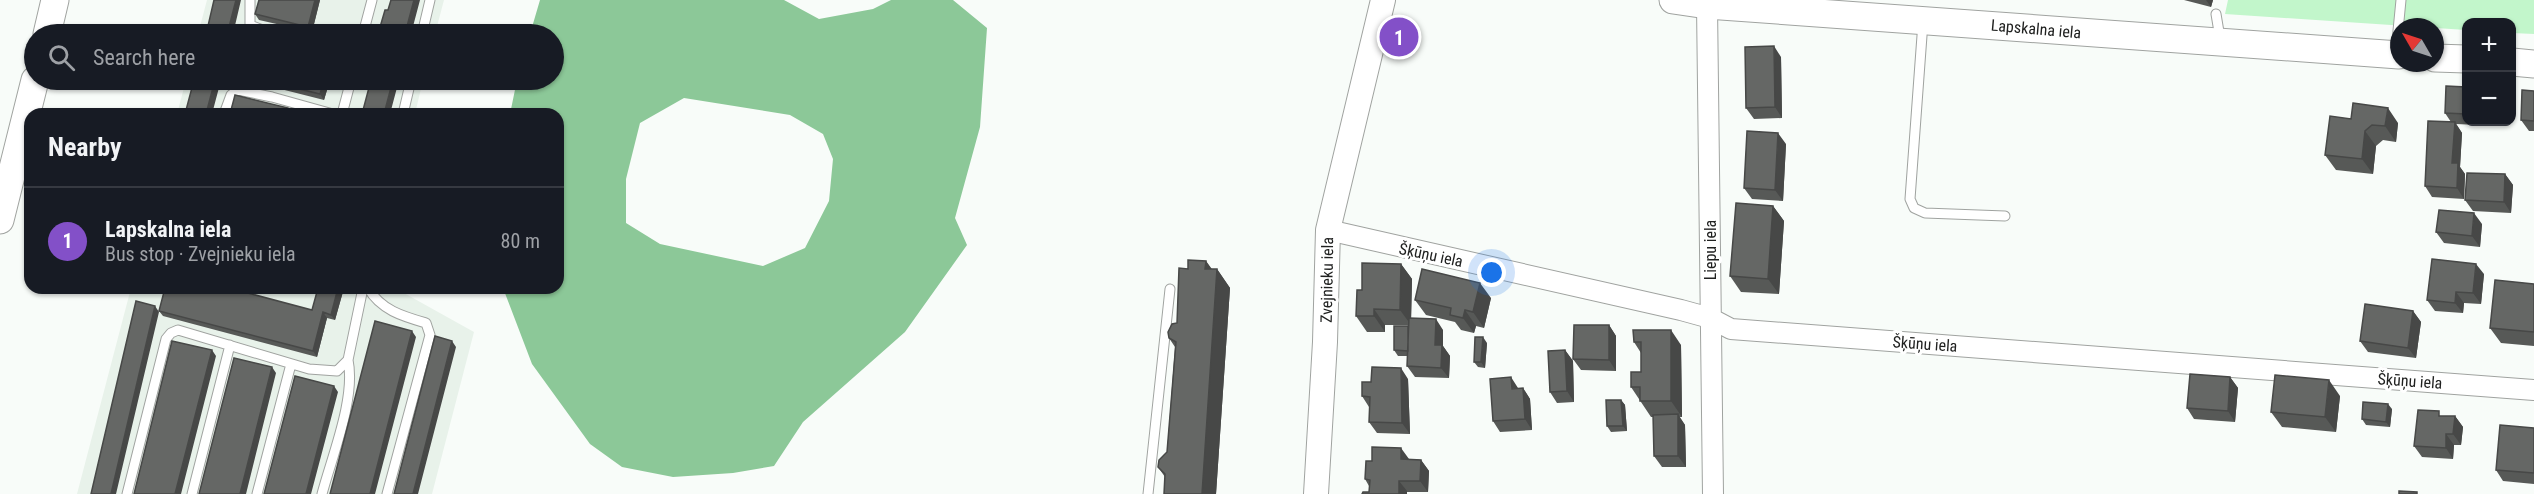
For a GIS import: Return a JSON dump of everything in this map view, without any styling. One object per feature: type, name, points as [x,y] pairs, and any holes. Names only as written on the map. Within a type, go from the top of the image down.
[{"type":"main road","points":[[50,24],[56,0]]},
{"type":"main road","name":"Lapskalna iela","points":[[1673,0],[1707,5],[2390,55]]},
{"type":"main road","points":[[2444,58],[2462,59]]},
{"type":"main road","points":[[2516,62],[2534,63]]},
{"type":"main road","points":[[28,108],[32,90]]},
{"type":"main road","points":[[0,220],[24,124]]},
{"type":"street","name":"Zvejnieku iela","points":[[1316,494],[1325,342],[1328,231],[1383,0]]},
{"type":"street","name":"Liepu iela","points":[[1707,5],[1713,494]]},
{"type":"street","name":"Šķūņu iela","points":[[1328,231],[1710,318],[1731,329],[2534,390]]},
{"type":"lane","points":[[250,0],[250,24]]},
{"type":"lane","points":[[366,24],[372,0]]},
{"type":"lane","points":[[424,24],[430,0]]},
{"type":"lane","points":[[2400,18],[2401,0]]},
{"type":"lane","points":[[2216,14],[2220,43]]},
{"type":"lane","points":[[1923,20],[1910,199],[1914,208],[1925,213],[2005,216]]},
{"type":"lane","points":[[227,108],[231,95],[238,90],[311,108]]},
{"type":"lane","points":[[344,108],[348,90]]},
{"type":"lane","points":[[404,108],[409,90]]},
{"type":"lane","points":[[1148,494],[1170,289]]},
{"type":"lane","points":[[322,494],[347,398],[351,375],[348,360],[364,294]]},
{"type":"lane","points":[[370,294],[376,303],[401,316],[426,323],[430,335],[387,494]]},
{"type":"lane","points":[[128,494],[166,339],[171,333],[178,330],[309,369],[337,371],[348,360]]},
{"type":"lane","points":[[192,494],[230,345]]},
{"type":"lane","points":[[257,494],[291,364]]},
{"type":"shaded area","points":[[207,0],[444,0],[438,24],[201,24]]},
{"type":"shaded area","points":[[540,0],[784,0],[819,19],[873,9],[891,0],[953,0],[987,28],[980,127],[955,218],[967,245],[905,332],[803,422],[774,466],[733,473],[673,477],[622,467],[590,444],[532,364],[505,294],[564,294],[564,108],[511,108],[515,90],[564,90],[564,24],[533,24]],"holes":[[[684,98],[790,115],[823,134],[833,159],[829,201],[805,248],[763,266],[660,244],[626,223],[626,179],[640,123]]]},
{"type":"shaded area","points":[[2228,0],[2534,0],[2534,34],[2516,33],[2516,18],[2462,18],[2462,30],[2444,29],[2444,18],[2390,18],[2390,25],[2225,14]]},
{"type":"shaded area","points":[[183,90],[421,90],[416,108],[179,108]]},
{"type":"shaded area","points":[[129,294],[406,294],[474,332],[432,494],[77,494]]},
{"type":"building","points":[[214,0],[236,0],[230,24],[208,24]]},
{"type":"building","points":[[259,0],[315,0],[309,24],[296,24],[255,14]]},
{"type":"building","points":[[391,0],[414,0],[408,24],[381,24],[385,10],[388,10]]},
{"type":"building","points":[[1774,46],[1775,107],[1746,108],[1745,47]]},
{"type":"building","points":[[2446,86],[2462,87],[2462,114],[2445,113]]},
{"type":"building","points":[[191,90],[212,90],[208,108],[187,108]]},
{"type":"building","points":[[304,90],[321,90],[320,94]]},
{"type":"building","points":[[368,90],[390,90],[386,108],[364,108]]},
{"type":"building","points":[[2522,90],[2534,91],[2534,121],[2521,120]]},
{"type":"building","points":[[235,95],[288,108],[232,108]]},
{"type":"building","points":[[2353,103],[2388,108],[2385,126],[2372,125],[2365,131],[2362,159],[2325,155],[2330,116],[2351,119]]},
{"type":"building","points":[[2428,121],[2455,122],[2452,163],[2458,163],[2457,188],[2425,186]]},
{"type":"building","points":[[1747,131],[1778,133],[1775,190],[1744,188]]},
{"type":"building","points":[[2467,173],[2505,174],[2504,202],[2465,200]]},
{"type":"building","points":[[1736,203],[1773,206],[1768,279],[1730,276]]},
{"type":"building","points":[[2439,210],[2474,213],[2472,236],[2436,232]]},
{"type":"building","points":[[2432,259],[2476,264],[2473,293],[2456,292],[2455,303],[2427,300]]},
{"type":"building","points":[[1188,260],[1206,261],[1205,269],[1217,269],[1202,494],[1164,494],[1165,474],[1158,467],[1159,460],[1167,452],[1176,342],[1169,338],[1168,332],[1172,324],[1177,323],[1179,268],[1188,269]]},
{"type":"building","points":[[1362,263],[1401,264],[1400,310],[1374,309],[1374,316],[1356,316],[1357,290],[1362,290]]},
{"type":"building","points":[[1422,269],[1480,283],[1473,312],[1465,310],[1463,318],[1450,315],[1451,308],[1415,300]]},
{"type":"building","points":[[2495,280],[2534,284],[2534,332],[2490,328]]},
{"type":"building","points":[[163,294],[252,294],[312,310],[316,294],[336,294],[331,315],[323,312],[313,351],[159,311]]},
{"type":"building","points":[[136,301],[155,306],[111,494],[91,494]]},
{"type":"building","points":[[2365,304],[2413,311],[2408,348],[2360,341]]},
{"type":"building","points":[[1409,318],[1436,319],[1435,345],[1442,345],[1441,368],[1407,366]]},
{"type":"building","points":[[375,321],[412,331],[370,494],[330,494]]},
{"type":"building","points":[[1574,325],[1609,325],[1609,360],[1573,359]]},
{"type":"building","points":[[1394,326],[1408,326],[1408,351],[1394,350]]},
{"type":"building","points":[[1633,330],[1671,330],[1671,401],[1640,401],[1640,387],[1631,387],[1631,372],[1641,372],[1641,342],[1634,342]]},
{"type":"building","points":[[435,336],[452,341],[413,494],[394,494]]},
{"type":"building","points":[[1475,337],[1483,337],[1481,362],[1474,362]]},
{"type":"building","points":[[172,341],[212,350],[175,494],[134,494]]},
{"type":"building","points":[[1565,350],[1567,391],[1550,392],[1548,351]]},
{"type":"building","points":[[234,358],[272,367],[240,494],[199,494]]},
{"type":"building","points":[[1372,367],[1401,368],[1402,423],[1369,422],[1370,397],[1362,396],[1362,382],[1371,382]]},
{"type":"building","points":[[2190,374],[2230,377],[2228,411],[2187,408]]},
{"type":"building","points":[[2275,375],[2329,380],[2325,417],[2271,412]]},
{"type":"building","points":[[295,376],[334,386],[306,494],[264,494]]},
{"type":"building","points":[[1511,377],[1512,389],[1523,388],[1525,419],[1493,421],[1490,379]]},
{"type":"building","points":[[1606,400],[1621,400],[1623,426],[1607,426]]},
{"type":"building","points":[[2363,402],[2388,404],[2386,422],[2362,419]]},
{"type":"building","points":[[2418,410],[2439,411],[2439,416],[2455,416],[2453,434],[2446,434],[2446,448],[2414,446]]},
{"type":"building","points":[[1678,414],[1678,456],[1654,456],[1653,415]]},
{"type":"building","points":[[2500,425],[2534,428],[2534,473],[2496,470]]},
{"type":"building","points":[[1372,447],[1401,448],[1401,459],[1421,460],[1420,481],[1399,481],[1399,494],[1362,494],[1369,492],[1370,480],[1365,479],[1366,461],[1372,461]]},
{"type":"building","points":[[2399,491],[2417,492],[2417,494],[2399,494]]},
{"type":"place","name":"Lapskalna iela","points":[[1399,37]]}]
